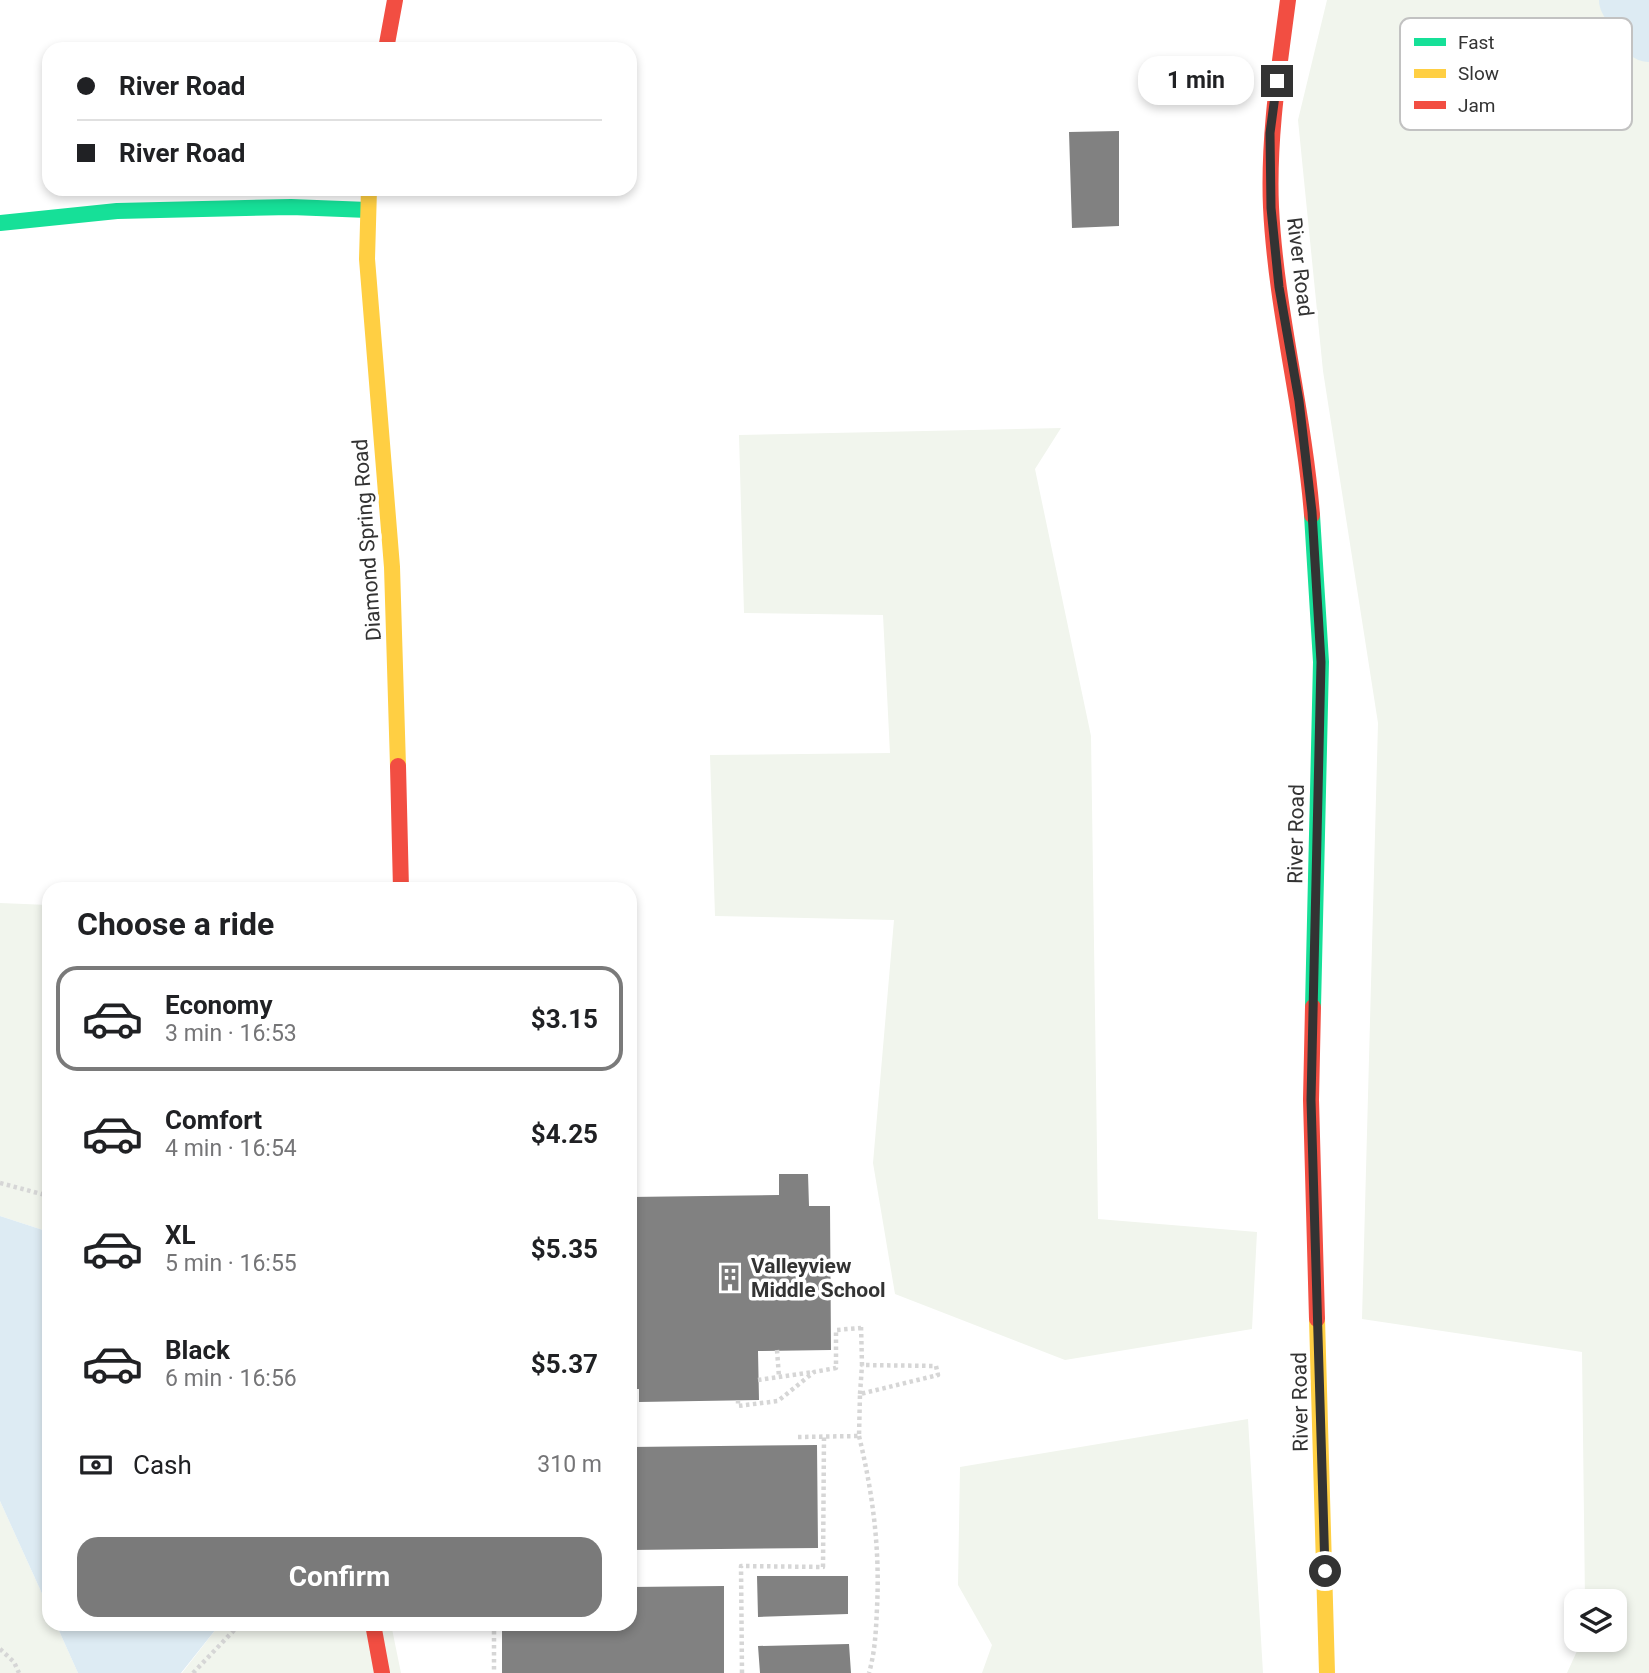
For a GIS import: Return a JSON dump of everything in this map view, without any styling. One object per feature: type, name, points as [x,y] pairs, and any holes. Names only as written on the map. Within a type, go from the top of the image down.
[{"type":"street","points":[[387,42],[395,0]]},
{"type":"street","name":"River Road","points":[[1288,0],[1270,133],[1271,208],[1279,287],[1299,401],[1312,512],[1321,662],[1311,1100],[1327,1673]]},
{"type":"street","name":"Diamond Spring Road","points":[[369,196],[367,259],[392,567],[401,882]]},
{"type":"street","points":[[0,223],[117,211],[292,207],[368,210]]},
{"type":"street","points":[[374,1631],[382,1673]]},
{"type":"path","points":[[0,1183],[42,1194]]},
{"type":"path","points":[[758,1380],[836,1368],[836,1330],[861,1326],[859,1436],[873,1497],[879,1565],[874,1655],[869,1673]]},
{"type":"path","points":[[777,1350],[779,1377]]},
{"type":"path","points":[[860,1394],[938,1375],[936,1366],[862,1365]]},
{"type":"path","points":[[738,1400],[738,1406],[778,1401],[814,1372]]},
{"type":"path","points":[[742,1673],[741,1566],[823,1567],[824,1436]]},
{"type":"path","points":[[798,1437],[859,1436]]},
{"type":"path","points":[[193,1673],[233,1631]]},
{"type":"path","points":[[494,1631],[494,1673]]},
{"type":"path","points":[[0,1649],[14,1662],[19,1673]]},
{"type":"shaded area","points":[[1327,0],[1649,0],[1649,1673],[1567,1673],[1577,1652],[1627,1652],[1627,1589],[1585,1589],[1582,1352],[1362,1319],[1378,723],[1323,371],[1298,120]]},
{"type":"shaded area","points":[[1061,428],[1035,469],[1091,736],[1098,1219],[1257,1232],[1252,1329],[1065,1360],[895,1294],[873,1163],[894,920],[715,916],[710,755],[890,753],[883,615],[744,613],[739,435]]},
{"type":"shaded area","points":[[0,903],[42,905],[42,1230],[0,1216]]},
{"type":"shaded area","points":[[0,1216],[42,1230],[42,1594],[0,1501]]},
{"type":"shaded area","points":[[1248,1419],[1263,1673],[982,1673],[992,1645],[958,1585],[960,1467]]},
{"type":"shaded area","points":[[0,1501],[42,1594],[42,1631],[59,1631],[78,1673],[0,1673]]},
{"type":"shaded area","points":[[59,1631],[214,1631],[181,1673],[78,1673]]},
{"type":"shaded area","points":[[215,1631],[392,1631],[401,1673],[182,1673]]},
{"type":"building","points":[[1119,131],[1119,226],[1072,228],[1069,132]]},
{"type":"building","name":"Valleyview Middle School","points":[[779,1174],[808,1174],[809,1206],[830,1206],[831,1350],[758,1351],[759,1400],[639,1402],[637,1197],[779,1195]]},
{"type":"building","points":[[817,1445],[818,1548],[637,1550],[637,1447]]},
{"type":"building","points":[[757,1576],[848,1576],[848,1614],[758,1617]]},
{"type":"building","points":[[724,1586],[724,1673],[502,1673],[502,1631],[637,1631],[637,1587]]},
{"type":"building","points":[[849,1644],[851,1673],[760,1673],[758,1646]]},
{"type":"waterway","points":[[1628,0],[1649,33]]},
{"type":"traffic: fast","points":[[0,223],[117,211],[291,207],[368,210]]},
{"type":"traffic: fast","points":[[1312,515],[1321,662],[1313,1007]]},
{"type":"traffic: slow","points":[[369,196],[367,259],[392,567],[398,766]]},
{"type":"traffic: slow","points":[[1317,1319],[1327,1673]]},
{"type":"traffic: jam","points":[[387,42],[395,0]]},
{"type":"traffic: jam","points":[[1288,0],[1273,129],[1271,207],[1278,285],[1303,438],[1312,515]]},
{"type":"traffic: jam","points":[[398,766],[401,882]]},
{"type":"traffic: jam","points":[[1313,1007],[1311,1100],[1317,1319]]},
{"type":"traffic: jam","points":[[374,1631],[382,1673]]},
{"type":"place","name":"Valleyview Middle School","points":[[730,1278]]},
{"type":"route","points":[[1277,81],[1270,133],[1271,208],[1279,287],[1299,401],[1312,512],[1321,662],[1311,1100],[1325,1571]]}]
